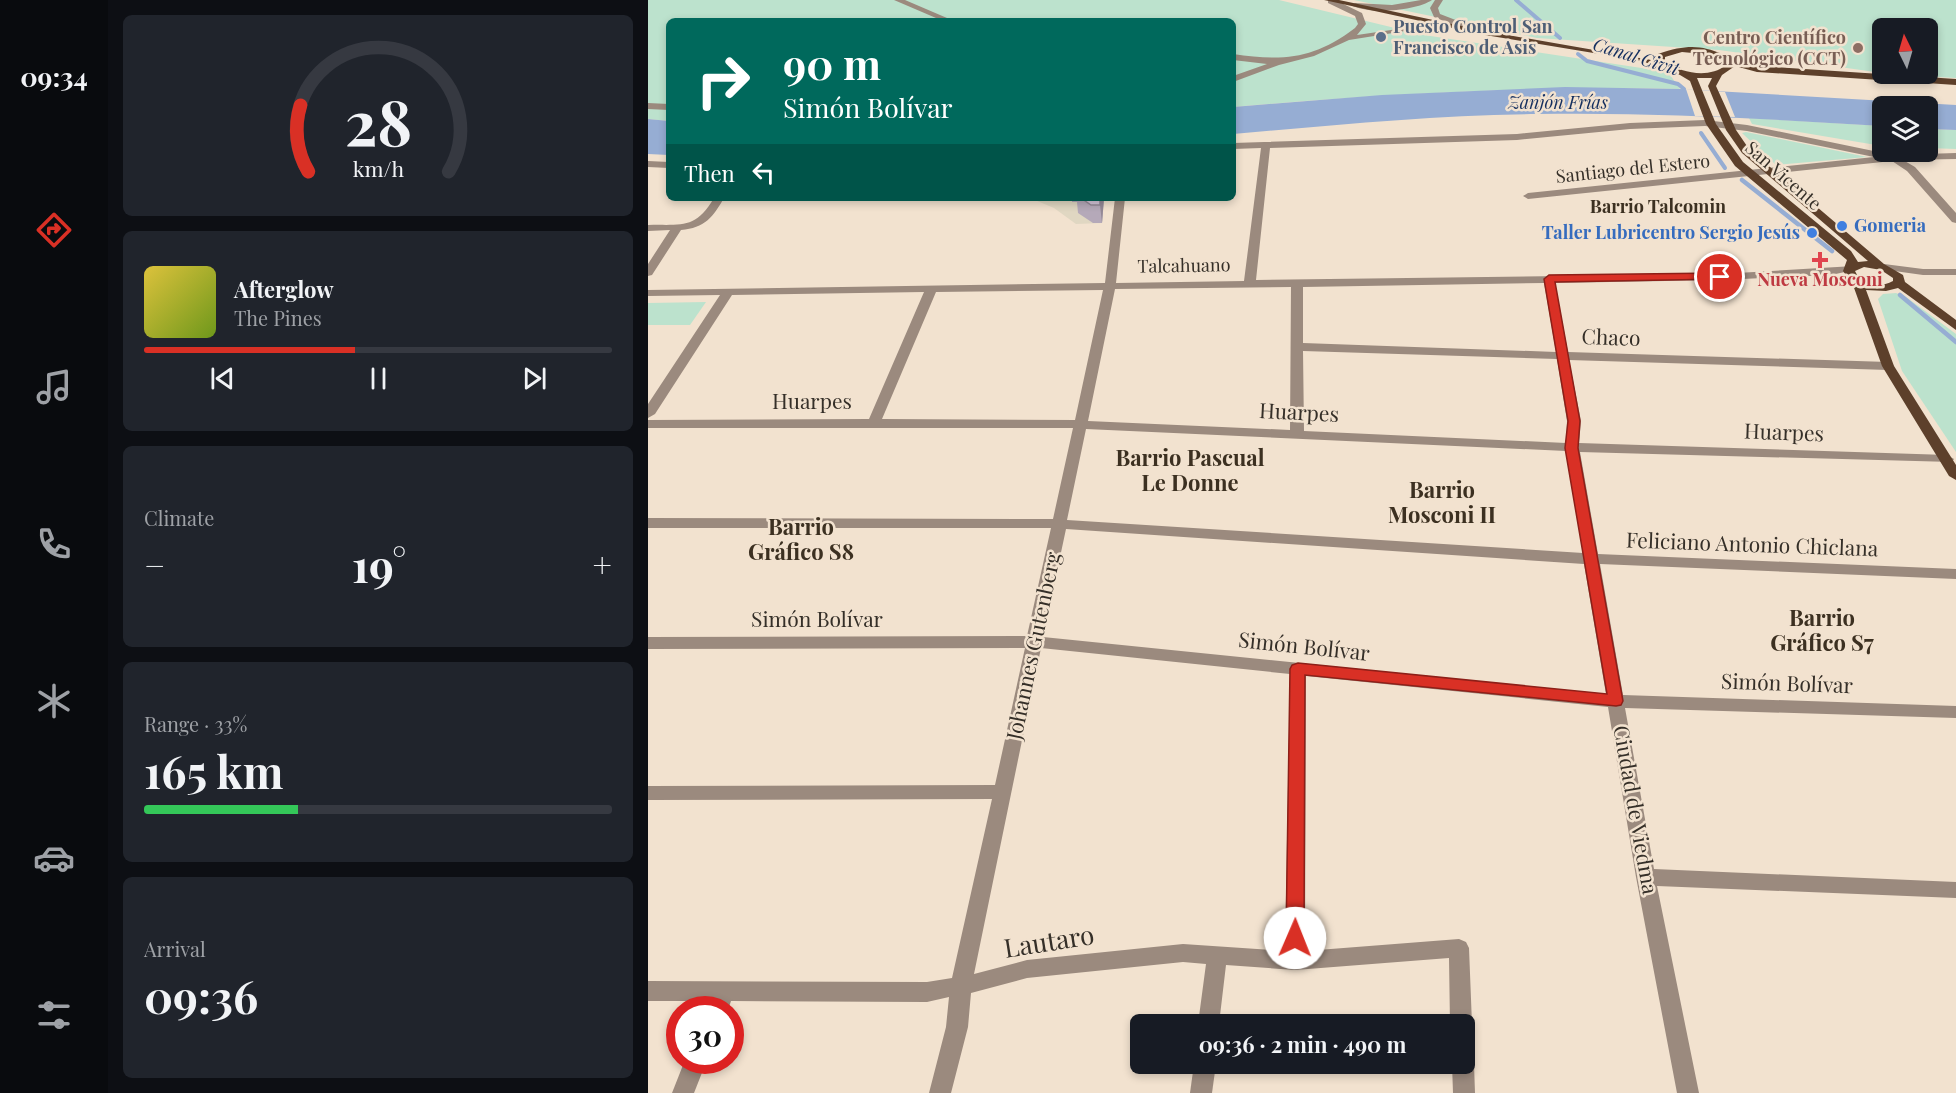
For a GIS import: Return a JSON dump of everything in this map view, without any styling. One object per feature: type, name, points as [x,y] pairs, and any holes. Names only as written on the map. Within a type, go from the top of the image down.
[{"type":"main road","points":[[1330,0],[1439,25],[1643,58],[1681,72],[1700,75],[1792,71]]},
{"type":"main road","points":[[1591,51],[1665,53],[1681,49],[1702,50],[1756,69],[1956,81]]},
{"type":"main road","points":[[1665,53],[1660,59],[1665,66]]},
{"type":"main road","name":"San Vicente","points":[[1731,62],[1730,69],[1721,73],[1712,84],[1726,121],[1745,151],[1882,266],[1896,274],[1899,282]]},
{"type":"main road","name":"San Vicente","points":[[1681,72],[1694,80],[1709,120],[1730,153],[1748,173],[1847,253],[1853,260],[1849,274],[1856,282]]},
{"type":"main road","points":[[1851,268],[1864,264],[1882,266]]},
{"type":"main road","points":[[1856,282],[1882,288],[1896,286],[1899,282],[1956,326]]},
{"type":"main road","points":[[1856,282],[1888,366],[1956,476]]},
{"type":"street","points":[[898,0],[943,18]]},
{"type":"street","points":[[1330,0],[1386,7],[1413,5],[1428,0]]},
{"type":"street","points":[[1330,0],[1355,12],[1361,20],[1360,28],[1342,40]]},
{"type":"street","points":[[1438,0],[1434,8],[1437,15],[1452,23],[1485,33]]},
{"type":"street","points":[[1236,78],[1281,62],[1294,60],[1342,40],[1366,34],[1439,25]]},
{"type":"street","points":[[1236,57],[1281,62]]},
{"type":"street","points":[[648,106],[666,107]]},
{"type":"street","points":[[1236,146],[1517,137],[1709,120],[1726,121],[1872,153]]},
{"type":"street","points":[[1250,282],[1266,144]]},
{"type":"street","name":"Santiago del Estero","points":[[1938,157],[1956,156]]},
{"type":"street","name":"Santiago del Estero","points":[[1528,196],[1872,160]]},
{"type":"street","points":[[1900,162],[1911,169],[1956,220]]},
{"type":"street","points":[[648,164],[666,165]]},
{"type":"street","points":[[648,169],[666,170]]},
{"type":"street","points":[[648,228],[678,228],[701,224],[717,201]]},
{"type":"street","name":"Johannes Gutenberg","points":[[940,1093],[957,1027],[961,986],[1110,285],[1120,201]]},
{"type":"street","points":[[648,273],[678,228]]},
{"type":"street","points":[[1882,266],[1923,272],[1956,272]]},
{"type":"street","name":"Talcahuano","points":[[648,293],[1250,282],[1720,277],[1813,274],[1851,268]]},
{"type":"street","points":[[1899,282],[1923,272]]},
{"type":"street","name":"Talcahuano","points":[[1720,277],[1856,282]]},
{"type":"street","name":"Ciudad de Viedma","points":[[1549,279],[1574,421],[1572,448],[1646,877],[1688,1093]]},
{"type":"street","points":[[1297,282],[1297,434]]},
{"type":"street","points":[[874,423],[932,288]]},
{"type":"street","points":[[648,414],[728,292]]},
{"type":"street","name":"Chaco","points":[[1297,347],[1888,366]]},
{"type":"street","name":"Huarpes","points":[[648,424],[1081,424],[1572,448],[1947,459]]},
{"type":"street","name":"Feliciano Antonio Chiclana","points":[[648,523],[1060,523],[1591,559],[1956,573]]},
{"type":"street","name":"Simón Bolívar","points":[[648,643],[1035,642],[1616,701],[1956,712]]},
{"type":"street","points":[[1295,961],[1298,669]]},
{"type":"street","points":[[648,793],[1003,792]]},
{"type":"street","points":[[1646,877],[1956,890]]},
{"type":"street","name":"Lautaro","points":[[744,999],[927,992],[1027,969],[1183,953],[1295,961],[1459,948],[1461,1014]]},
{"type":"street","points":[[1210,1014],[1217,954]]},
{"type":"street","name":"Lautaro","points":[[648,991],[689,996]]},
{"type":"street","points":[[683,1093],[690,1074]]},
{"type":"street","points":[[1201,1093],[1204,1074]]},
{"type":"street","points":[[1463,1074],[1464,1093]]},
{"type":"shaded area","points":[[1037,201],[1104,201],[1102,223],[1076,224],[1054,208]]},
{"type":"green space","points":[[648,0],[1279,0],[1424,35],[1668,72],[1680,89],[1456,92],[1236,107],[1236,18],[666,18],[666,121],[648,119]]},
{"type":"green space","points":[[1354,0],[1956,0],[1956,78],[1938,77],[1938,18],[1872,18],[1872,72],[1719,50],[1537,38]]},
{"type":"green space","points":[[1749,118],[1872,125],[1872,144],[1752,124]]},
{"type":"green space","points":[[1938,129],[1956,130],[1956,149],[1938,148]]},
{"type":"green space","points":[[1742,133],[1867,157],[1776,165]]},
{"type":"green space","points":[[1896,293],[1906,297],[1956,334],[1956,452],[1902,371],[1878,299],[1883,294]]},
{"type":"green space","points":[[706,302],[690,325],[648,325],[648,303]]},
{"type":"water","name":"Zanjón Frías","points":[[1565,87],[1680,89],[1872,100],[1872,125],[1666,115],[1537,114],[1423,118],[1236,134],[1236,107],[1382,95]]},
{"type":"water","points":[[1938,104],[1956,105],[1956,130],[1938,129]]},
{"type":"water","points":[[648,119],[666,121],[666,155],[648,154]]},
{"type":"pier","points":[[1686,89],[1725,92],[1735,117],[1695,116]]},
{"type":"building","points":[[1085,201],[1100,201],[1100,205],[1091,205]]},
{"type":"waterway","name":"Canal Civit","points":[[1516,0],[1560,38]]},
{"type":"waterway","name":"Canal Civit","points":[[1578,54],[1587,61],[1678,84],[1684,89]]},
{"type":"waterway","name":"Canal Civit","points":[[1701,133],[1725,168]]},
{"type":"waterway","name":"Canal Civit","points":[[1742,180],[1832,251]]},
{"type":"waterway","name":"Canal Civit","points":[[1900,295],[1956,342]]},
{"type":"place","name":"Puesto Control San Francisco de Asis","points":[[1381,37]]},
{"type":"place","name":"Centro Científico Tecnológico (CCT)","points":[[1858,48]]},
{"type":"place","name":"Gomeria","points":[[1842,226]]},
{"type":"place","name":"Taller Lubricentro Sergio Jesús","points":[[1812,233]]},
{"type":"place","name":"Nueva Mosconi","points":[[1820,260]]},
{"type":"district","name":"Barrio Talcomin","points":[[1658,207]]},
{"type":"district","name":"Barrio Pascual Le Donne","points":[[1190,470]]},
{"type":"district","name":"Barrio Mosconi II","points":[[1442,502]]},
{"type":"district","name":"Barrio Gráfico S8","points":[[801,540]]},
{"type":"district","name":"Barrio Gráfico S7","points":[[1822,630]]},
{"type":"route","points":[[1295,938],[1298,669],[1616,701],[1572,448],[1574,421],[1549,279],[1720,277]]}]
